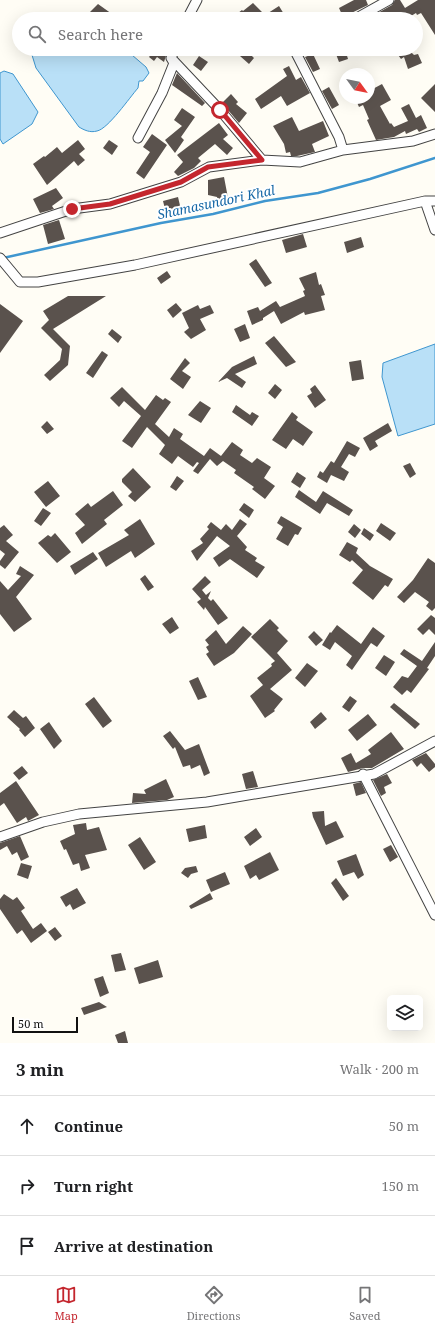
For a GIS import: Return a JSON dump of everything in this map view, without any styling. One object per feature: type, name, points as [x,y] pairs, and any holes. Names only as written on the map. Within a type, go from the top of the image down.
[{"type":"street","points":[[191,12],[197,0]]},
{"type":"street","points":[[367,12],[389,0]]},
{"type":"street","points":[[298,56],[339,137],[343,150]]},
{"type":"street","points":[[138,138],[162,92],[174,63],[171,58]]},
{"type":"street","points":[[171,58],[262,160]]},
{"type":"street","points":[[0,233],[72,209],[110,204],[181,182],[208,167],[262,160],[300,162],[343,150],[413,141],[435,134]]},
{"type":"street","points":[[425,201],[435,230]]},
{"type":"street","points":[[2,261],[20,282],[38,282],[135,265],[425,201],[435,201]]},
{"type":"street","points":[[0,837],[44,822],[79,814],[207,802],[363,774],[374,774],[435,741]]},
{"type":"street","points":[[363,774],[435,915]]},
{"type":"water","points":[[32,56],[133,56],[146,67],[149,73],[143,81],[139,81],[138,88],[107,125],[94,132],[79,127],[36,68]]},
{"type":"water","points":[[4,71],[13,74],[38,112],[32,124],[3,144],[0,139],[0,73]]},
{"type":"water","points":[[435,344],[435,424],[398,436],[382,377],[383,363]]},
{"type":"building","points":[[354,0],[366,0],[368,5],[353,12],[341,12],[339,8]]},
{"type":"building","points":[[395,0],[400,0],[405,8],[418,0],[435,0],[435,35],[423,16],[423,12],[380,12],[392,5]]},
{"type":"building","points":[[253,3],[262,12],[239,12],[242,10],[243,11]]},
{"type":"building","points":[[98,4],[109,12],[90,12]]},
{"type":"building","points":[[279,6],[283,12],[270,12]]},
{"type":"building","points":[[166,56],[164,62],[157,57],[154,61],[149,57]]},
{"type":"building","points":[[199,56],[208,62],[201,71],[193,65]]},
{"type":"building","points":[[240,56],[252,56],[254,58],[249,64]]},
{"type":"building","points":[[314,56],[320,69],[313,72],[305,57]]},
{"type":"building","points":[[337,56],[347,56],[348,59],[339,62]]},
{"type":"building","points":[[399,56],[419,56],[422,63],[408,69],[404,57],[401,59]]},
{"type":"building","points":[[289,66],[296,80],[301,77],[310,93],[287,106],[281,96],[261,109],[255,99],[287,76],[283,69]]},
{"type":"building","points":[[177,73],[205,103],[202,106],[172,85]]},
{"type":"building","points":[[382,84],[391,100],[380,106],[390,124],[391,123],[394,127],[408,121],[401,108],[409,104],[416,118],[421,115],[427,128],[419,132],[417,129],[406,134],[405,131],[394,137],[376,140],[367,120],[369,119],[363,105],[359,107],[358,104],[375,104],[375,88]]},
{"type":"building","points":[[435,84],[435,112],[421,98]]},
{"type":"building","points":[[329,87],[339,105],[332,109],[322,91]]},
{"type":"building","points":[[231,94],[238,102],[236,104],[247,113],[239,123],[222,103]]},
{"type":"building","points":[[182,108],[195,117],[181,137],[184,140],[175,153],[165,140],[182,126],[174,120]]},
{"type":"building","points":[[292,117],[299,131],[323,121],[329,136],[312,144],[315,152],[297,156],[291,156],[290,152],[286,153],[284,144],[273,126]]},
{"type":"building","points":[[219,123],[228,135],[223,139],[233,148],[227,155],[215,144],[198,158],[201,161],[194,168],[178,176],[174,172],[183,162],[177,155]]},
{"type":"building","points":[[152,134],[167,145],[144,179],[136,173],[150,152],[143,147]]},
{"type":"building","points":[[78,140],[85,149],[79,154],[85,160],[78,166],[74,161],[47,185],[33,164],[44,156],[45,157],[57,147],[62,153]]},
{"type":"building","points":[[109,140],[118,146],[112,155],[103,148]]},
{"type":"building","points":[[224,177],[228,198],[217,200],[217,197],[208,195],[208,180]]},
{"type":"building","points":[[56,188],[63,198],[52,206],[54,209],[40,213],[33,199]]},
{"type":"building","points":[[178,197],[182,214],[167,217],[163,201]]},
{"type":"building","points":[[59,220],[65,239],[48,244],[43,225]]},
{"type":"building","points":[[303,234],[307,247],[286,253],[282,240]]},
{"type":"building","points":[[361,237],[364,247],[347,253],[344,242]]},
{"type":"building","points":[[256,259],[272,283],[265,287],[249,264]]},
{"type":"building","points":[[167,271],[171,277],[161,284],[157,278]]},
{"type":"building","points":[[316,272],[319,285],[321,284],[325,295],[321,296],[325,310],[305,315],[304,312],[281,324],[274,311],[263,318],[263,320],[252,325],[247,311],[258,307],[260,311],[276,301],[280,307],[305,296],[303,291],[305,290],[299,278]]},
{"type":"building","points":[[68,296],[106,296],[53,329],[70,346],[68,365],[50,381],[44,375],[60,360],[62,349],[41,328],[49,320],[43,311]]},
{"type":"building","points":[[176,303],[182,310],[173,318],[167,310]]},
{"type":"building","points":[[0,304],[23,321],[0,353]]},
{"type":"building","points":[[198,305],[200,309],[210,305],[214,313],[200,319],[206,330],[191,339],[184,332],[189,328],[182,313]]},
{"type":"building","points":[[245,324],[250,338],[240,342],[234,329]]},
{"type":"building","points":[[112,329],[122,337],[118,343],[108,334]]},
{"type":"building","points":[[274,336],[296,362],[286,367],[265,343]]},
{"type":"building","points":[[102,351],[108,355],[93,378],[86,373]]},
{"type":"building","points":[[254,356],[257,364],[235,374],[246,382],[242,388],[227,378],[218,382],[232,367]]},
{"type":"building","points":[[185,358],[190,363],[182,371],[191,377],[183,389],[170,379]]},
{"type":"building","points":[[361,360],[364,379],[352,381],[349,362]]},
{"type":"building","points":[[275,384],[282,390],[275,399],[268,393]]},
{"type":"building","points":[[315,385],[326,400],[315,408],[307,396],[312,393],[310,389]]},
{"type":"building","points":[[122,387],[145,410],[156,395],[163,400],[165,398],[171,402],[155,424],[169,437],[174,428],[183,434],[180,439],[204,456],[210,448],[221,456],[232,442],[243,450],[240,455],[252,463],[257,458],[271,467],[264,478],[275,486],[265,499],[252,489],[254,487],[234,473],[236,470],[223,461],[217,466],[210,459],[198,474],[193,471],[199,463],[197,462],[193,467],[178,456],[172,464],[159,454],[165,445],[147,427],[132,448],[122,441],[141,416],[124,401],[119,407],[110,398]]},
{"type":"building","points":[[200,401],[211,408],[201,423],[188,415]]},
{"type":"building","points":[[236,405],[250,415],[252,412],[259,416],[252,426],[232,412]]},
{"type":"building","points":[[292,412],[298,417],[296,420],[313,432],[303,446],[293,439],[286,449],[272,440]]},
{"type":"building","points":[[47,421],[54,429],[47,434],[41,427]]},
{"type":"building","points":[[388,423],[392,431],[375,441],[378,446],[370,451],[363,438]]},
{"type":"building","points":[[347,441],[360,448],[355,457],[349,454],[341,467],[349,472],[344,481],[331,475],[327,483],[317,477],[320,471],[323,473],[331,461],[334,463]]},
{"type":"building","points":[[410,463],[416,474],[410,478],[403,466]]},
{"type":"building","points":[[133,468],[151,487],[135,502],[128,496],[132,492],[122,482],[122,479]]},
{"type":"building","points":[[297,472],[306,478],[300,488],[291,482]]},
{"type":"building","points":[[177,476],[184,481],[176,491],[170,487]]},
{"type":"building","points":[[48,481],[60,496],[46,507],[34,492]]},
{"type":"building","points":[[299,490],[316,502],[323,491],[353,510],[349,516],[327,503],[320,514],[295,497]]},
{"type":"building","points":[[113,491],[123,505],[104,520],[107,524],[82,544],[75,533],[85,525],[75,514],[88,503],[91,507]]},
{"type":"building","points":[[244,503],[254,510],[249,518],[239,510]]},
{"type":"building","points":[[43,508],[51,513],[41,526],[34,521]]},
{"type":"building","points":[[281,516],[302,528],[298,535],[295,534],[288,546],[276,539],[283,527],[277,523]]},
{"type":"building","points":[[140,519],[155,544],[135,558],[131,551],[106,567],[98,553],[129,535],[124,530]]},
{"type":"building","points":[[240,519],[247,524],[237,536],[247,547],[245,550],[257,558],[255,561],[265,567],[257,578],[230,559],[219,567],[213,558],[230,546],[217,536],[197,561],[191,551],[203,543],[200,539],[209,529],[207,527],[211,522],[221,530],[226,524],[232,530]]},
{"type":"building","points":[[381,523],[396,533],[390,541],[376,531]]},
{"type":"building","points":[[354,524],[361,530],[355,538],[348,532]]},
{"type":"building","points":[[4,525],[13,535],[6,541],[19,552],[5,569],[0,565],[0,561],[5,554],[0,550],[0,528]]},
{"type":"building","points":[[364,528],[374,535],[370,541],[361,534]]},
{"type":"building","points":[[55,533],[71,552],[57,563],[38,543],[48,535],[51,537]]},
{"type":"building","points":[[347,542],[358,548],[356,553],[370,566],[393,579],[388,587],[385,585],[373,600],[352,583],[363,570],[352,560],[350,562],[339,555]]},
{"type":"building","points":[[93,552],[98,559],[75,575],[70,566]]},
{"type":"building","points":[[428,558],[435,563],[435,608],[432,611],[426,606],[429,602],[415,592],[404,603],[397,597],[413,580]]},
{"type":"building","points":[[20,566],[34,575],[16,597],[32,619],[14,632],[0,614],[0,581],[8,590],[21,576],[16,574]]},
{"type":"building","points":[[145,575],[154,587],[148,591],[140,579]]},
{"type":"building","points":[[205,576],[211,582],[202,590],[206,595],[211,591],[208,598],[211,601],[213,599],[228,618],[218,625],[205,607],[204,610],[197,602],[201,599],[192,589]]},
{"type":"building","points":[[431,615],[435,618],[435,635],[429,629],[423,635],[417,629]]},
{"type":"building","points":[[172,617],[179,628],[170,634],[162,624]]},
{"type":"building","points":[[270,619],[279,628],[277,630],[288,641],[277,653],[292,670],[270,689],[283,699],[274,710],[275,711],[265,718],[250,696],[263,685],[257,678],[272,666],[271,664],[275,661],[251,637]]},
{"type":"building","points":[[337,625],[361,644],[373,627],[385,636],[377,647],[371,643],[352,670],[346,665],[352,656],[335,642],[330,650],[322,645],[330,632],[331,633]]},
{"type":"building","points":[[243,626],[252,634],[234,653],[214,666],[206,654],[209,652],[206,647],[209,645],[205,640],[216,630],[226,644]]},
{"type":"building","points":[[314,631],[323,640],[316,646],[308,637]]},
{"type":"building","points":[[435,642],[435,656],[427,668],[429,669],[411,693],[407,690],[402,695],[393,687],[402,676],[408,678],[417,666],[400,654],[404,649],[422,661]]},
{"type":"building","points":[[384,655],[395,662],[386,676],[375,668]]},
{"type":"building","points":[[307,663],[318,671],[305,687],[295,678]]},
{"type":"building","points":[[198,677],[207,697],[198,700],[189,681]]},
{"type":"building","points":[[350,696],[357,701],[349,712],[342,707]]},
{"type":"building","points":[[94,697],[112,721],[103,728],[85,704]]},
{"type":"building","points":[[394,703],[420,724],[415,729],[390,707]]},
{"type":"building","points":[[14,710],[23,718],[26,716],[35,728],[25,737],[19,730],[20,729],[7,717]]},
{"type":"building","points":[[321,712],[327,719],[315,729],[310,722]]},
{"type":"building","points":[[368,714],[377,725],[357,741],[348,730]]},
{"type":"building","points":[[49,722],[62,741],[54,749],[40,729]]},
{"type":"building","points":[[170,731],[185,750],[199,744],[210,773],[204,776],[200,765],[191,769],[190,765],[183,767],[175,747],[173,749],[163,736]]},
{"type":"building","points":[[391,732],[404,749],[372,768],[363,768],[348,772],[341,758],[351,753],[356,763],[371,754],[368,750]]},
{"type":"building","points":[[426,753],[435,764],[435,767],[429,772],[421,763],[417,767],[412,760]]},
{"type":"building","points":[[22,766],[28,773],[19,780],[13,773]]},
{"type":"building","points":[[253,771],[258,787],[246,789],[242,774]]},
{"type":"building","points":[[387,774],[392,783],[384,787],[386,793],[381,796],[373,780]]},
{"type":"building","points":[[166,779],[174,797],[167,800],[132,803],[133,793],[146,794],[144,790]]},
{"type":"building","points":[[16,781],[39,815],[28,821],[26,817],[17,823],[4,803],[0,806],[0,793]]},
{"type":"building","points":[[361,782],[366,793],[356,796],[353,784]]},
{"type":"building","points":[[324,811],[325,826],[336,821],[344,837],[326,845],[312,812]]},
{"type":"building","points":[[86,823],[87,830],[99,827],[107,850],[85,855],[90,868],[81,871],[79,863],[73,865],[66,849],[64,850],[60,841],[75,834],[73,825]]},
{"type":"building","points":[[205,825],[207,838],[189,842],[186,829]]},
{"type":"building","points":[[256,828],[262,837],[250,846],[244,837]]},
{"type":"building","points":[[20,836],[29,857],[21,861],[17,852],[12,855],[7,846],[0,850],[0,843]]},
{"type":"building","points":[[140,837],[156,862],[144,870],[128,845]]},
{"type":"building","points":[[391,845],[398,857],[390,862],[383,849]]},
{"type":"building","points":[[270,852],[279,870],[259,880],[256,875],[250,879],[244,866]]},
{"type":"building","points":[[356,854],[364,875],[358,879],[354,872],[343,876],[337,861]]},
{"type":"building","points":[[21,863],[32,866],[28,879],[17,875]]},
{"type":"building","points":[[196,866],[198,872],[191,874],[188,878],[181,873],[185,868]]},
{"type":"building","points":[[225,872],[230,884],[211,892],[206,880]]},
{"type":"building","points":[[336,878],[349,896],[343,901],[331,883]]},
{"type":"building","points":[[77,888],[86,903],[73,910],[70,904],[66,907],[60,897]]},
{"type":"building","points":[[210,893],[213,899],[191,909],[189,906]]},
{"type":"building","points":[[4,894],[13,900],[17,897],[25,908],[21,911],[33,929],[41,923],[47,931],[31,943],[22,930],[17,934],[0,909],[0,899]]},
{"type":"building","points":[[55,927],[62,936],[55,941],[48,932]]},
{"type":"building","points":[[121,953],[126,970],[115,972],[111,955]]},
{"type":"building","points":[[158,960],[163,977],[139,984],[134,968]]},
{"type":"building","points":[[103,976],[109,993],[100,997],[94,979]]},
{"type":"building","points":[[99,1002],[107,1007],[84,1015],[81,1008]]},
{"type":"building","points":[[125,1031],[128,1043],[118,1043],[115,1035]]},
{"type":"waterway","name":"Shamasundori Khal","points":[[3,258],[161,223],[213,214],[265,201],[318,193],[370,179],[435,158]]},
{"type":"route","points":[[72,209],[110,204],[181,182],[208,167],[262,160],[220,110]]}]
